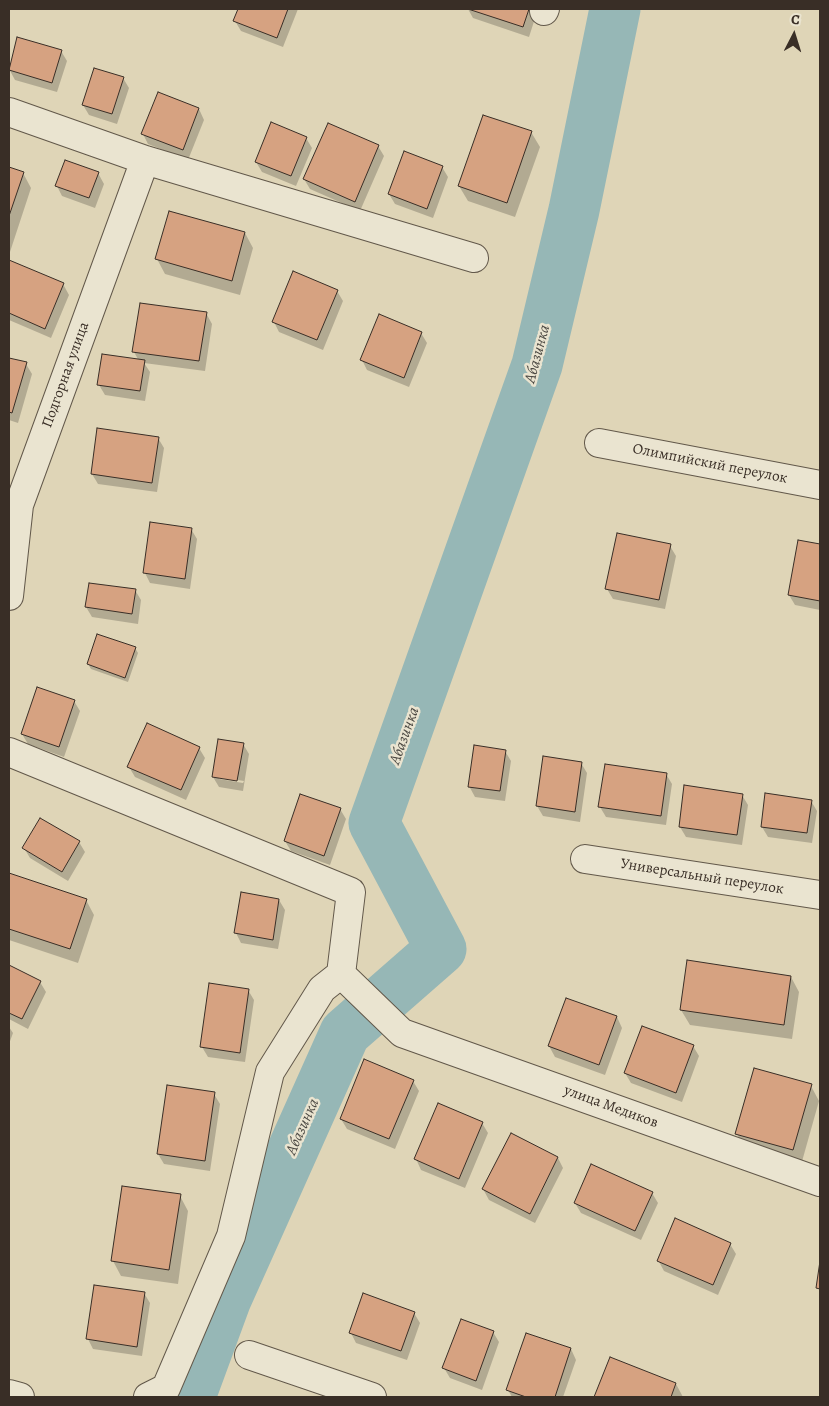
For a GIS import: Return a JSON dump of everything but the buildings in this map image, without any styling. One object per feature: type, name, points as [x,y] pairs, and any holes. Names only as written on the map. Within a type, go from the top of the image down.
[{"type":"street","points":[[9,112],[145,160],[474,258]]},
{"type":"street","name":"Подгорная улица","points":[[9,596],[19,505],[145,160]]},
{"type":"street","name":"Олимпийский переулок","points":[[599,443],[820,485]]},
{"type":"street","points":[[9,752],[351,892],[341,974],[322,989],[270,1072],[231,1236],[166,1388],[148,1397]]},
{"type":"street","name":"Универсальный переулок","points":[[584,858],[820,895]]},
{"type":"street","name":"улица Медиков","points":[[341,974],[402,1033],[820,1182]]},
{"type":"street","points":[[249,1355],[372,1397]]},
{"type":"street","points":[[9,1394],[20,1397]]},
{"type":"waterway","name":"Абазинка","points":[[190,1397],[226,1299],[345,1033],[441,949],[374,823],[537,365],[574,210],[615,9]]}]
